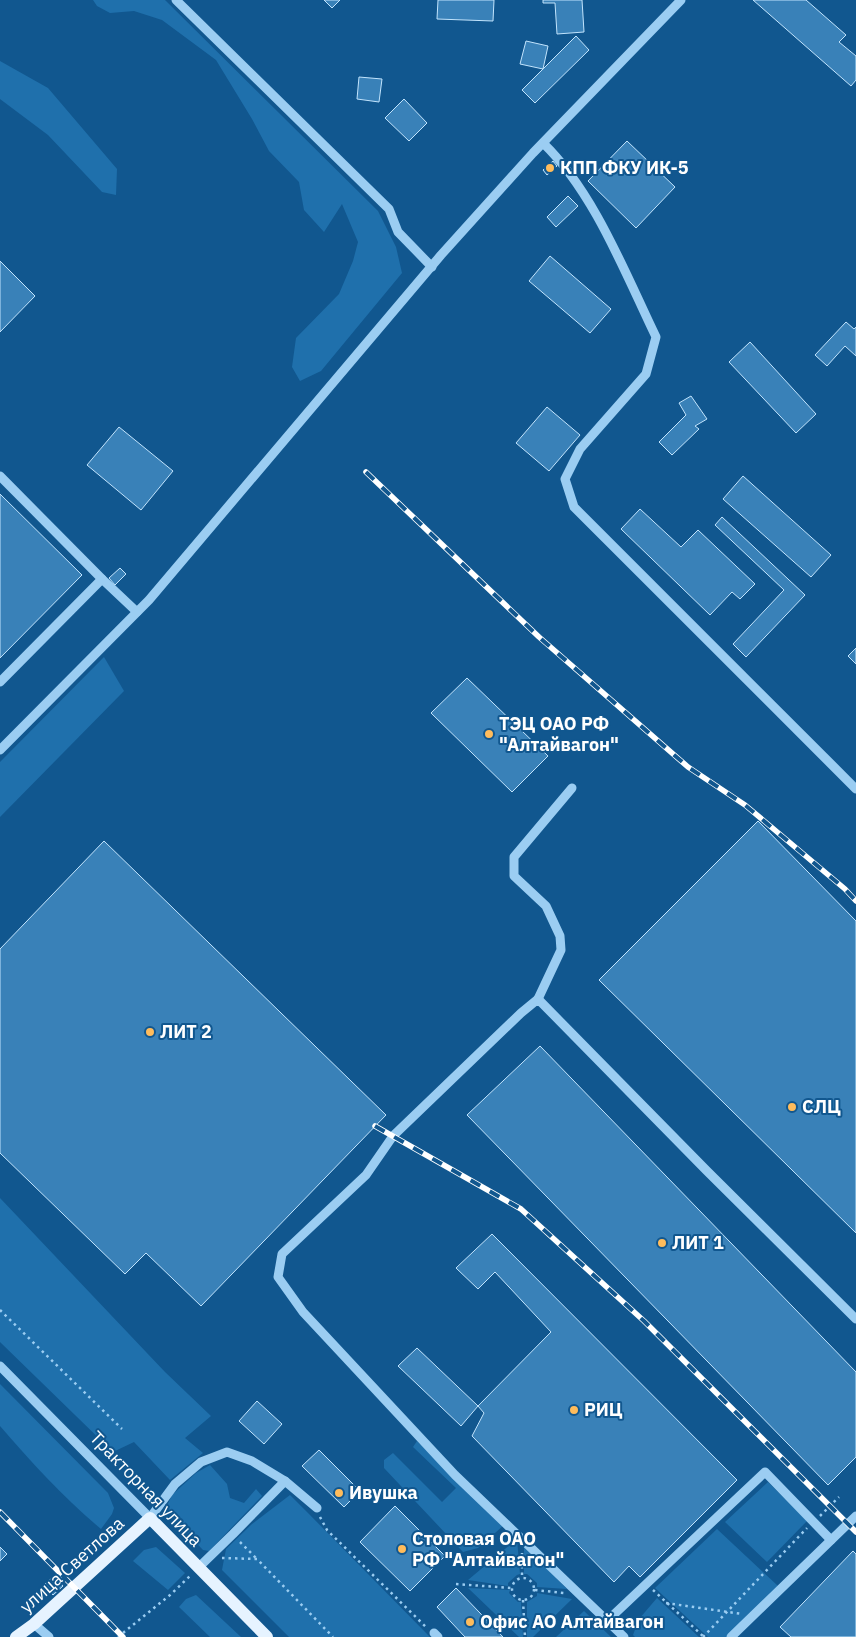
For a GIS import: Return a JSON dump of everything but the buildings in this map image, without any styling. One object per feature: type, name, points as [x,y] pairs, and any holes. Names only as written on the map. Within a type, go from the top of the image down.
[{"type":"main road","name":"Тракторная улица","points":[[150,1518],[267,1637]]},
{"type":"main road","name":"улица Светлова","points":[[16,1637],[34,1624],[150,1518]]},
{"type":"street","points":[[176,0],[389,209],[398,232],[432,267]]},
{"type":"street","points":[[0,750],[149,600],[432,267],[543,143],[682,0]]},
{"type":"street","points":[[543,143],[557,156],[577,182],[606,235],[656,337],[646,374],[580,449],[565,479],[574,507],[856,789]]},
{"type":"street","points":[[0,476],[137,612]]},
{"type":"street","points":[[0,682],[102,579]]},
{"type":"street","points":[[572,788],[514,857],[514,876],[546,906],[560,936],[561,950],[538,999],[393,1136],[366,1175],[282,1254],[278,1277],[310,1320],[455,1475],[624,1637]]},
{"type":"street","points":[[538,999],[707,1172],[856,1320]]},
{"type":"street","name":"Тракторная улица","points":[[0,1366],[150,1518]]},
{"type":"street","points":[[150,1518],[175,1484],[201,1462],[227,1452],[252,1461],[285,1480],[316,1508]]},
{"type":"street","points":[[608,1621],[765,1472],[831,1540]]},
{"type":"street","points":[[198,1568],[285,1480]]},
{"type":"street","points":[[730,1637],[856,1516]]},
{"type":"street","points":[[34,1624],[49,1637]]},
{"type":"path","points":[[0,1310],[122,1429]]},
{"type":"path","points":[[646,1584],[703,1637],[726,1611],[839,1497]]},
{"type":"path","points":[[316,1508],[327,1530],[425,1627],[436,1635]]},
{"type":"path","points":[[233,1534],[333,1637]]},
{"type":"path","points":[[521,1539],[522,1577]]},
{"type":"path","points":[[208,1558],[257,1559]]},
{"type":"path","points":[[118,1637],[170,1595],[198,1568]]},
{"type":"path","points":[[526,1577],[532,1582],[534,1590],[532,1596],[523,1600],[515,1597],[511,1588],[515,1580],[526,1577]]},
{"type":"path","points":[[456,1584],[511,1588]]},
{"type":"path","points":[[534,1590],[580,1595]]},
{"type":"path","points":[[523,1600],[525,1637]]},
{"type":"path","points":[[666,1602],[753,1615]]},
{"type":"shaded area","points":[[93,0],[165,0],[378,211],[396,247],[402,273],[321,371],[300,381],[292,367],[296,338],[339,294],[353,261],[358,242],[342,204],[324,232],[304,210],[299,182],[269,151],[216,60],[162,20],[134,11],[110,13],[97,6]]},
{"type":"shaded area","points":[[0,61],[48,88],[117,169],[116,195],[102,192],[48,135],[0,99]]},
{"type":"shaded area","points":[[104,657],[124,691],[0,817],[0,762]]},
{"type":"shaded area","points":[[0,1198],[165,1372],[211,1416],[185,1438],[203,1453],[170,1480],[134,1442],[113,1452],[0,1342]]},
{"type":"shaded area","points":[[0,1384],[108,1493],[114,1508],[101,1529],[48,1479],[0,1426]]},
{"type":"shaded area","points":[[417,1441],[504,1525],[478,1548],[463,1552],[384,1468],[384,1460],[393,1453],[442,1502],[456,1488],[413,1447]]},
{"type":"shaded area","points":[[210,1465],[227,1484],[230,1498],[244,1503],[256,1489],[262,1496],[209,1551],[203,1550],[165,1510],[172,1495],[196,1473]]},
{"type":"shaded area","points":[[768,1482],[807,1521],[767,1562],[725,1522]]},
{"type":"shaded area","points":[[290,1495],[430,1637],[289,1637],[222,1570],[226,1549],[252,1524]]},
{"type":"shaded area","points":[[717,1529],[778,1586],[727,1637],[708,1637],[655,1588]]},
{"type":"shaded area","points":[[517,1539],[520,1574],[508,1583],[508,1586],[468,1580]]},
{"type":"shaded area","points":[[524,1546],[567,1589],[537,1587],[537,1583],[527,1574],[524,1574]]},
{"type":"shaded area","points":[[156,1547],[185,1573],[168,1590],[133,1561],[144,1550]]},
{"type":"shaded area","points":[[468,1588],[510,1590],[509,1593],[518,1602],[521,1602],[523,1637],[519,1637]]},
{"type":"shaded area","points":[[537,1593],[572,1599],[533,1637],[527,1637],[527,1602],[537,1596]]},
{"type":"shaded area","points":[[196,1595],[241,1637],[210,1637],[179,1607],[186,1599]]},
{"type":"shaded area","points":[[657,1598],[699,1637],[635,1637],[633,1635],[639,1619]]},
{"type":"shaded area","points":[[584,1611],[611,1637],[556,1637]]},
{"type":"railway","points":[[366,472],[539,637],[688,767],[745,805],[845,889],[856,901]]},
{"type":"railway","points":[[375,1126],[521,1209],[644,1321],[856,1532]]},
{"type":"railway","points":[[0,1512],[123,1637]]},
{"type":"place","name":"КПП ФКУ ИК-5","points":[[550,168]]},
{"type":"place","name":"ТЭЦ ОАО РФ \"Алтайвагон\"","points":[[489,734]]},
{"type":"place","name":"ЛИТ 2","points":[[150,1032]]},
{"type":"place","name":"СЛЦ","points":[[792,1107]]},
{"type":"place","name":"ЛИТ 1","points":[[662,1243]]},
{"type":"place","name":"РИЦ","points":[[574,1410]]},
{"type":"place","name":"Ивушка","points":[[339,1493]]},
{"type":"place","name":"Столовая ОАО РФ \"Алтайвагон\"","points":[[402,1549]]},
{"type":"place","name":"Офис АО Алтайвагон","points":[[470,1622]]}]
